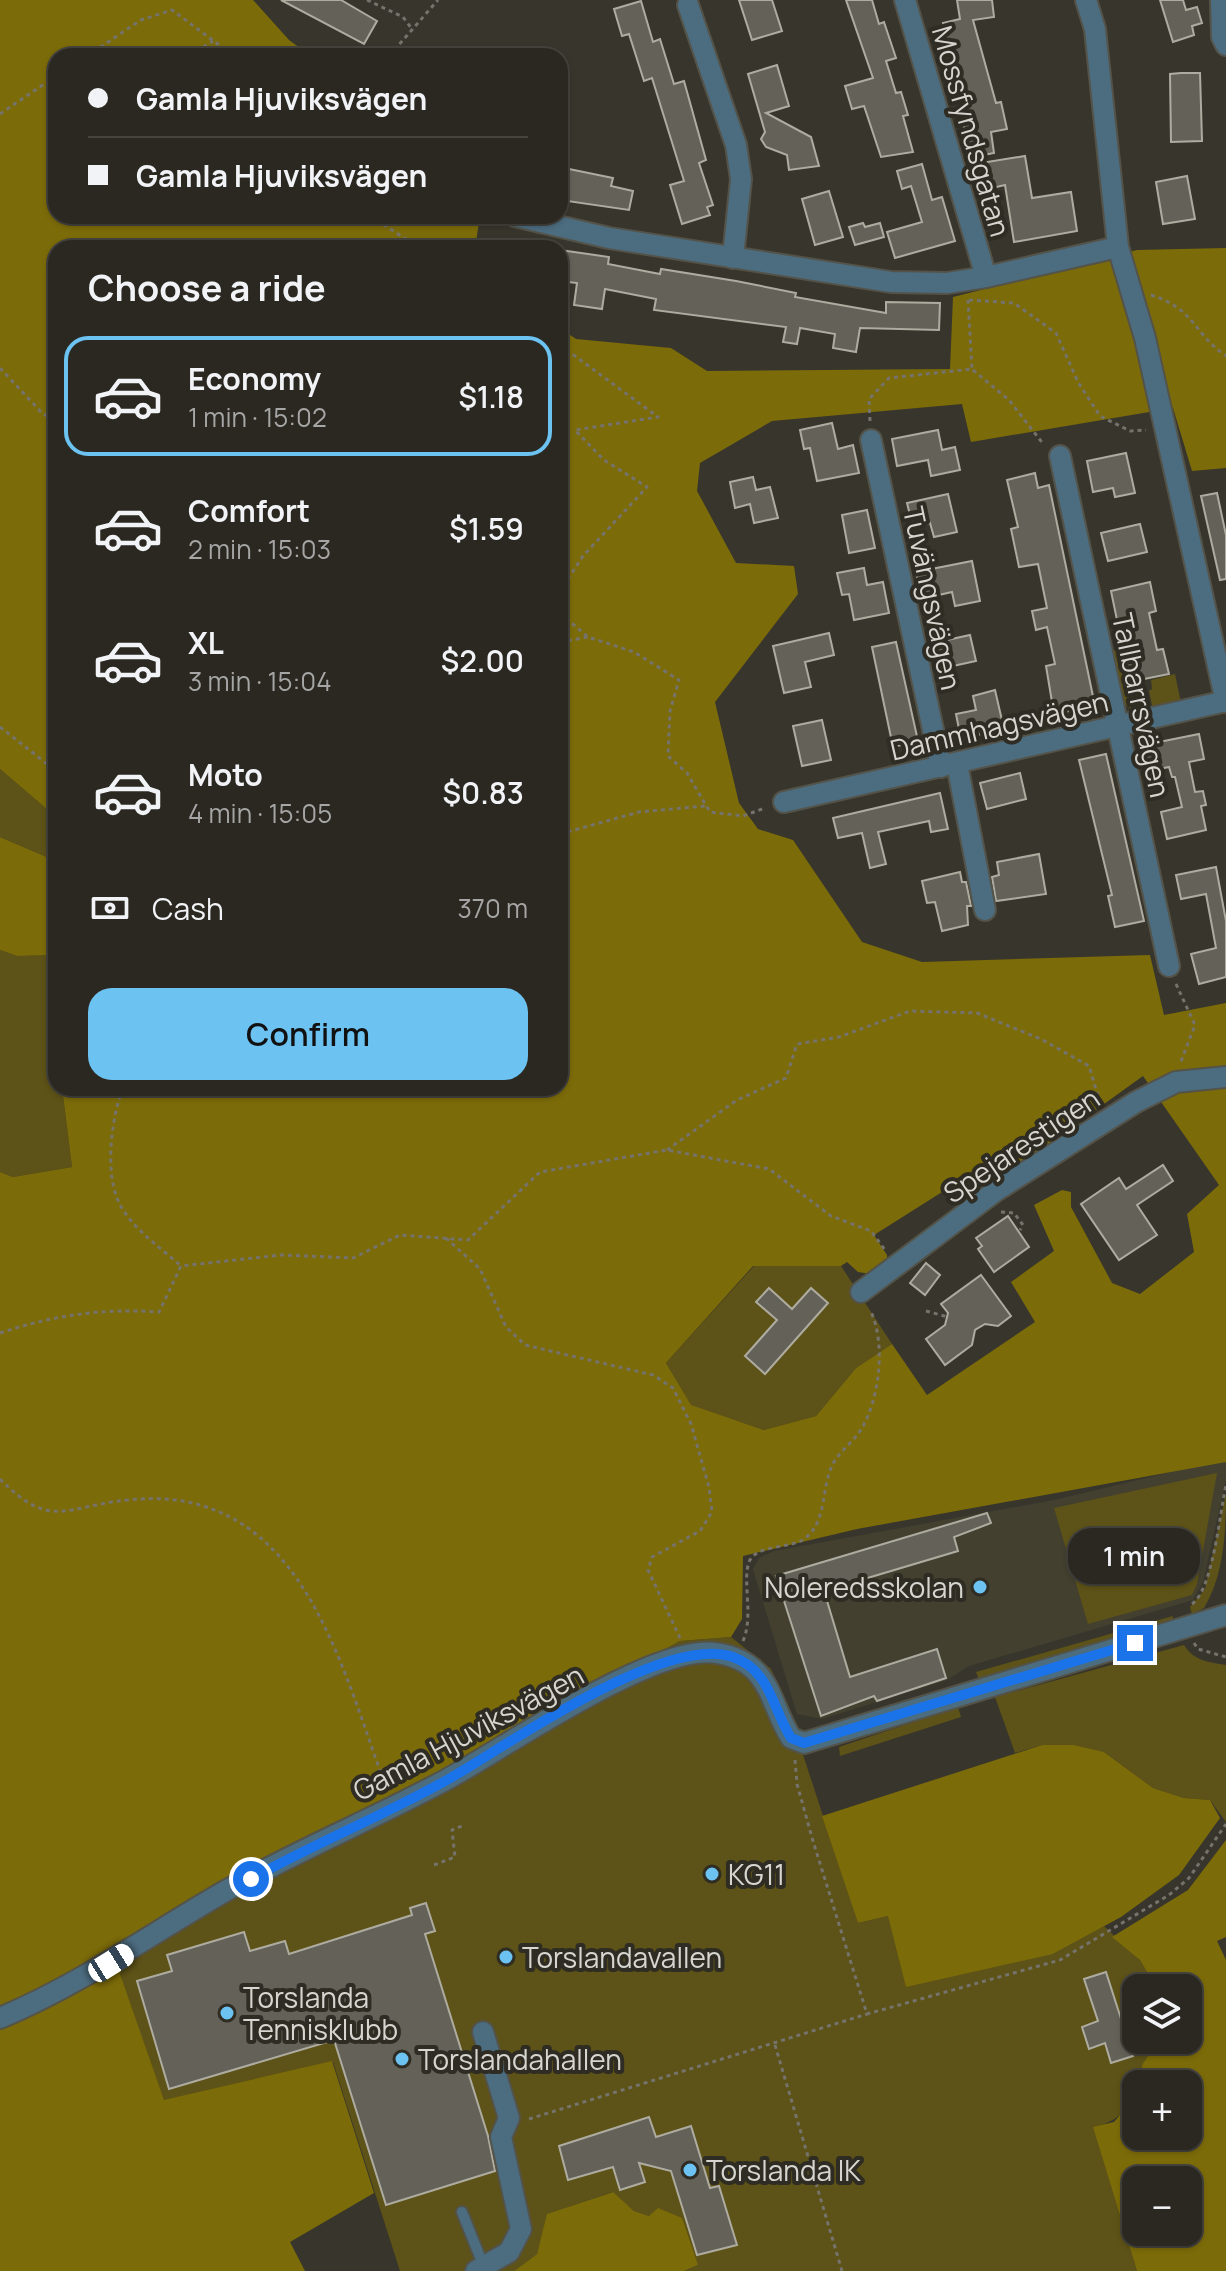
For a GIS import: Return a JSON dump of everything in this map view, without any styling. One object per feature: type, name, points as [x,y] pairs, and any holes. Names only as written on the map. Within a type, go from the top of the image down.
[{"type":"street","name":"Mossfyndsgatan","points":[[905,0],[986,277]]},
{"type":"street","points":[[1086,0],[1095,29],[1118,247],[1127,287],[1145,338],[1226,702]]},
{"type":"street","points":[[1221,0],[1222,37],[1226,45]]},
{"type":"street","points":[[688,5],[736,145],[741,179],[733,258]]},
{"type":"street","name":"Mossfyndsgatan","points":[[546,224],[733,258],[891,282],[947,283],[986,277],[1118,247]]},
{"type":"street","name":"Tuvängsvägen","points":[[871,440],[985,910]]},
{"type":"street","name":"Tallbarrsvägen","points":[[1060,456],[1169,966]]},
{"type":"street","name":"Dammhagsvägen","points":[[784,802],[1226,702]]},
{"type":"street","name":"Spejarestigen","points":[[861,1292],[997,1190],[1106,1122],[1176,1082],[1226,1077]]},
{"type":"street","points":[[733,1657],[748,1665],[769,1687],[787,1731],[797,1742],[820,1740],[1185,1618],[1226,1615]]},
{"type":"street","name":"Gamla Hjuviksvägen","points":[[0,2018],[111,1963],[223,1893],[445,1781],[569,1706],[686,1655],[702,1652],[733,1657]]},
{"type":"street","points":[[480,2269],[509,2252],[521,2229],[501,2137],[509,2118],[483,2032]]},
{"type":"lane","points":[[462,2212],[480,2269]]},
{"type":"path","points":[[172,0],[172,10]]},
{"type":"path","points":[[367,0],[403,17],[412,29]]},
{"type":"path","points":[[396,48],[438,0]]},
{"type":"path","points":[[172,10],[223,48]]},
{"type":"path","points":[[99,48],[141,20],[172,10]]},
{"type":"path","points":[[202,48],[213,41]]},
{"type":"path","points":[[0,114],[48,81]]},
{"type":"path","points":[[382,224],[408,240]]},
{"type":"path","points":[[947,283],[968,300],[1014,303],[1056,333],[1078,382],[1100,416],[1130,431],[1165,429]]},
{"type":"path","points":[[1127,287],[1168,300],[1193,318],[1205,341],[1226,356]]},
{"type":"path","points":[[968,300],[972,369]]},
{"type":"path","points":[[568,351],[658,417],[575,430],[604,460],[647,487],[583,556],[568,579]]},
{"type":"path","points":[[0,368],[48,417]]},
{"type":"path","points":[[871,440],[869,399],[889,378],[972,369],[1009,400],[1045,446],[1060,456]]},
{"type":"path","points":[[568,620],[588,637],[634,652],[679,680],[670,711],[668,756],[687,773],[705,806],[719,816],[743,816],[784,802]]},
{"type":"path","points":[[568,641],[588,637]]},
{"type":"path","points":[[0,727],[48,765]]},
{"type":"path","points":[[568,832],[639,812],[705,806]]},
{"type":"path","points":[[1169,966],[1195,1025],[1193,1038],[1181,1053],[1176,1082]]},
{"type":"path","points":[[667,1150],[737,1100],[786,1078],[797,1044],[839,1037],[910,1011],[977,1013],[1041,1039],[1089,1066],[1106,1122]]},
{"type":"path","points":[[120,1096],[112,1114],[117,1198],[138,1228],[181,1266],[281,1255],[353,1258],[400,1235],[468,1240],[540,1172],[667,1150],[769,1169],[831,1216],[871,1231],[897,1266]]},
{"type":"path","points":[[446,1238],[480,1269],[506,1327],[525,1345],[653,1375],[673,1388],[691,1424],[709,1487],[712,1512],[700,1531],[652,1557],[648,1570],[686,1655]]},
{"type":"path","points":[[0,1333],[80,1312],[112,1309],[159,1312],[181,1266]]},
{"type":"path","points":[[733,1657],[745,1639],[750,1605],[748,1563],[756,1554],[802,1540],[816,1526],[832,1466],[863,1427],[877,1379],[879,1327],[861,1292]]},
{"type":"path","points":[[926,1311],[948,1317]]},
{"type":"path","points":[[0,1479],[20,1499],[46,1511],[62,1513],[127,1500],[176,1499],[226,1513],[248,1525],[275,1548],[323,1618],[393,1806]]},
{"type":"path","points":[[1226,1485],[1203,1590],[1185,1618],[1198,1649],[1226,1657]]},
{"type":"path","points":[[797,1742],[794,1765],[797,1784],[867,2014]]},
{"type":"path","points":[[534,2119],[867,2014],[1060,1960],[1169,1895],[1189,1878],[1226,1824]]},
{"type":"path","points":[[434,1865],[455,1857],[450,1836],[452,1830],[462,1826]]},
{"type":"path","points":[[775,2044],[842,2271]]},
{"type":"shaded area","points":[[0,0],[253,0],[300,48],[48,48],[48,224],[479,224],[476,240],[48,240],[48,810],[0,769]]},
{"type":"shaded area","points":[[1226,248],[1226,468],[1192,471],[1173,408],[971,442],[962,404],[772,421],[700,463],[697,491],[736,563],[794,566],[798,594],[715,702],[739,803],[758,829],[793,840],[862,942],[922,962],[1150,955],[1164,1015],[1226,1003],[1226,1462],[857,1529],[743,1556],[742,1619],[731,1637],[680,1641],[111,1948],[164,2100],[332,2061],[374,2193],[290,2242],[305,2271],[0,2271],[0,1172],[13,1177],[72,1167],[63,1096],[568,1096],[568,334],[576,339],[671,348],[707,371],[950,369],[953,297],[1137,250]],"holes":[[[1143,1076],[1219,1185],[1187,1214],[1194,1252],[1140,1294],[1112,1283],[1071,1207],[1071,1192],[1062,1190],[1034,1205],[1054,1251],[1011,1282],[1035,1322],[927,1395],[892,1344],[856,1368],[816,1416],[764,1430],[691,1405],[666,1363],[753,1266],[841,1266],[847,1262],[858,1272],[871,1274],[887,1263],[887,1255],[874,1235],[977,1170],[990,1186]]]},
{"type":"shaded area","points":[[1122,648],[1129,694],[1145,692],[1150,710],[1137,713],[1122,703],[1111,651]]},
{"type":"shaded area","points":[[1175,674],[1181,703],[1153,710],[1149,691],[1152,689],[1151,680]]},
{"type":"shaded area","points":[[0,769],[48,810],[48,858],[0,837]]},
{"type":"shaded area","points":[[0,837],[48,858],[48,955],[17,956],[0,950]]},
{"type":"shaded area","points":[[0,950],[17,956],[48,955],[48,1096],[63,1096],[72,1167],[13,1177],[0,1172]]},
{"type":"shaded area","points":[[754,1266],[841,1266],[892,1344],[856,1368],[816,1416],[765,1430],[691,1406],[666,1363]]},
{"type":"shaded area","name":"Noleredsskolan","points":[[1226,1462],[1226,1480],[1203,1582],[1193,1600],[969,1666],[947,1680],[822,1719],[797,1714],[753,1569],[759,1558],[774,1551],[1054,1500],[1205,1464]]},
{"type":"shaded area","points":[[1217,1473],[1197,1584],[1192,1595],[1088,1624],[1054,1508]]},
{"type":"shaded area","points":[[1226,1494],[1220,1567],[1204,1608],[1192,1614],[1190,1607],[1205,1589]]},
{"type":"shaded area","points":[[1173,1616],[1172,1621],[979,1680],[976,1672]]},
{"type":"shaded area","name":"Torslandavallen","points":[[731,1637],[771,1669],[794,1727],[858,1923],[888,1916],[1053,1954],[1104,1926],[1140,1960],[1148,1974],[1122,1974],[1122,2054],[1151,2054],[1142,2065],[1142,2070],[1122,2070],[1122,2114],[1094,2128],[1122,2221],[1122,2246],[1129,2246],[1137,2271],[684,2271],[698,2265],[649,2216],[634,2211],[612,2192],[548,2214],[537,2254],[514,2271],[400,2271],[333,2062],[164,2101],[111,1949],[680,1641]]},
{"type":"shaded area","points":[[1184,1645],[1197,1658],[1226,1665],[1226,1822],[1210,1800],[1184,1798],[1153,1788],[1104,1752],[1042,1745],[1015,1753],[995,1697]]},
{"type":"shaded area","points":[[958,1707],[961,1717],[840,1756],[839,1747]]},
{"type":"shaded area","points":[[1042,1745],[1073,1745],[1104,1752],[1153,1788],[1184,1798],[1210,1800],[1220,1818],[1179,1875],[1121,1917],[1053,1954],[906,1987],[888,1916],[858,1923],[822,1816]]},
{"type":"shaded area","points":[[1226,1840],[1226,1937],[1217,1941],[1226,1960],[1226,2271],[1137,2271],[1129,2246],[1202,2246],[1202,2166],[1122,2166],[1122,2222],[1093,2127],[1114,2122],[1122,2113],[1122,2150],[1202,2150],[1202,2070],[1142,2070],[1142,2065],[1150,2054],[1202,2054],[1202,1974],[1148,1974],[1140,1960],[1112,1937],[1188,1890]]},
{"type":"shaded area","points":[[613,2192],[634,2211],[649,2216],[658,2208],[682,2218],[698,2265],[684,2271],[514,2271],[537,2254],[547,2214]]},
{"type":"building","points":[[281,0],[341,0],[377,21],[364,44]]},
{"type":"building","points":[[739,0],[772,0],[782,31],[752,40]]},
{"type":"building","points":[[846,0],[872,0],[879,24],[884,22],[896,58],[886,61],[896,93],[901,92],[908,115],[903,116],[913,152],[881,157],[864,106],[852,109],[845,86],[873,78]]},
{"type":"building","points":[[957,0],[992,0],[994,17],[973,20],[996,103],[1001,102],[1007,129],[991,132],[994,153],[973,157],[959,111],[966,109],[943,23],[960,19]]},
{"type":"building","points":[[1160,0],[1183,0],[1186,10],[1197,7],[1202,23],[1192,26],[1194,35],[1173,42]]},
{"type":"building","points":[[641,1],[653,42],[660,39],[674,84],[684,81],[706,160],[699,163],[713,205],[707,207],[710,215],[682,224],[670,185],[684,181],[652,78],[644,81],[629,34],[622,36],[614,9]]},
{"type":"building","points":[[777,65],[789,106],[766,113],[811,137],[819,166],[789,170],[787,155],[766,147],[761,139],[765,132],[748,74]]},
{"type":"building","points":[[1200,73],[1202,141],[1171,142],[1170,74]]},
{"type":"building","points":[[1025,156],[1032,198],[1071,192],[1077,231],[1014,242],[1005,185],[992,188],[987,162]]},
{"type":"building","points":[[922,164],[932,200],[942,197],[955,241],[895,258],[887,232],[922,222],[911,186],[902,189],[897,171]]},
{"type":"building","points":[[569,169],[613,178],[611,186],[633,191],[629,210],[568,201]]},
{"type":"building","points":[[1187,176],[1195,219],[1163,224],[1156,182]]},
{"type":"building","points":[[829,191],[843,237],[815,245],[802,199]]},
{"type":"building","points":[[863,223],[865,227],[880,223],[884,237],[855,245],[849,227]]},
{"type":"building","points":[[568,251],[609,257],[608,264],[660,274],[661,269],[736,281],[796,293],[795,297],[886,313],[886,302],[940,303],[939,330],[860,328],[856,352],[833,348],[835,334],[800,328],[797,344],[783,342],[786,327],[654,310],[656,299],[605,289],[602,309],[574,305],[577,283],[568,282]]},
{"type":"building","points":[[832,423],[838,449],[853,445],[859,473],[817,481],[810,448],[804,449],[800,430]]},
{"type":"building","points":[[938,430],[942,450],[955,447],[960,470],[931,476],[928,460],[897,466],[892,439]]},
{"type":"building","points":[[1126,453],[1135,493],[1115,497],[1113,488],[1093,492],[1087,461]]},
{"type":"building","points":[[1035,473],[1038,488],[1049,485],[1095,706],[1054,714],[1046,666],[1055,664],[1047,627],[1036,630],[1032,611],[1047,608],[1038,564],[1019,567],[1011,529],[1018,527],[1007,480]]},
{"type":"building","points":[[753,477],[756,490],[770,487],[778,518],[754,523],[750,504],[735,508],[730,482]]},
{"type":"building","points":[[1217,493],[1226,535],[1226,579],[1220,580],[1201,496]]},
{"type":"building","points":[[948,494],[957,532],[934,537],[930,523],[913,527],[907,503]]},
{"type":"building","points":[[867,510],[875,548],[849,553],[842,515]]},
{"type":"building","points":[[1140,524],[1147,552],[1108,561],[1101,533]]},
{"type":"building","points":[[972,561],[980,601],[955,606],[952,592],[921,599],[916,572]]},
{"type":"building","points":[[864,568],[867,585],[883,582],[889,613],[854,620],[849,594],[842,595],[837,573]]},
{"type":"building","points":[[1150,582],[1156,611],[1149,613],[1157,650],[1163,649],[1169,674],[1129,682],[1124,657],[1137,654],[1128,617],[1117,620],[1111,591]]},
{"type":"building","points":[[829,633],[834,655],[805,662],[811,687],[784,693],[773,646]]},
{"type":"building","points":[[970,635],[976,661],[939,669],[933,643]]},
{"type":"building","points":[[896,642],[918,741],[893,747],[872,647]]},
{"type":"building","points":[[995,690],[1004,729],[961,739],[956,714],[976,710],[973,696]]},
{"type":"building","points":[[822,720],[831,760],[802,766],[793,726]]},
{"type":"building","points":[[1199,734],[1204,759],[1189,762],[1195,792],[1203,791],[1206,805],[1201,806],[1206,830],[1167,839],[1161,812],[1182,807],[1175,777],[1172,777],[1169,767],[1150,771],[1144,745]]},
{"type":"building","points":[[1106,754],[1144,921],[1115,927],[1108,896],[1112,895],[1079,760]]},
{"type":"building","points":[[1020,773],[1026,799],[987,809],[980,783]]},
{"type":"building","points":[[940,793],[948,829],[931,832],[929,821],[878,832],[886,864],[870,868],[862,833],[838,838],[833,818]]},
{"type":"building","points":[[1039,854],[1046,894],[996,901],[992,877],[999,875],[997,862]]},
{"type":"building","points":[[1216,867],[1226,921],[1226,977],[1199,984],[1191,954],[1216,948],[1206,894],[1181,899],[1176,875]]},
{"type":"building","points":[[960,872],[962,882],[966,882],[971,906],[967,906],[968,925],[942,931],[935,902],[927,903],[922,881]]},
{"type":"building","points":[[1163,1165],[1173,1181],[1137,1205],[1157,1235],[1119,1260],[1081,1204],[1119,1178],[1126,1189]]},
{"type":"building","points":[[1008,1216],[1029,1247],[994,1272],[978,1249],[982,1246],[976,1238]]},
{"type":"building","points":[[926,1263],[940,1275],[925,1295],[910,1283]]},
{"type":"building","points":[[981,1275],[1011,1316],[998,1326],[985,1324],[975,1330],[972,1345],[945,1365],[926,1339],[945,1325],[948,1313],[941,1304]]},
{"type":"building","points":[[769,1288],[792,1309],[811,1288],[828,1303],[765,1374],[745,1356],[777,1320],[756,1302]]},
{"type":"building","points":[[987,1513],[991,1523],[954,1537],[958,1551],[824,1591],[850,1677],[937,1649],[946,1678],[877,1701],[874,1696],[821,1716],[776,1576]]},
{"type":"building","name":"Torslandahallen","points":[[426,1903],[435,1931],[425,1934],[488,2136],[495,2171],[386,2205],[334,2040],[169,2089],[137,1981],[172,1971],[167,1955],[244,1932],[250,1951],[285,1941],[289,1954],[412,1915],[410,1908]]},
{"type":"building","points":[[1106,1972],[1122,2022],[1122,2054],[1133,2056],[1111,2063],[1105,2043],[1089,2049],[1082,2027],[1098,2021],[1084,1979]]},
{"type":"building","points":[[649,2117],[656,2137],[691,2126],[710,2188],[719,2186],[737,2245],[697,2255],[671,2171],[639,2163],[645,2182],[620,2190],[613,2167],[568,2180],[559,2146]]},
{"type":"place","name":"Noleredsskolan","points":[[980,1587]]},
{"type":"place","name":"KG11","points":[[712,1874]]},
{"type":"place","name":"Torslandavallen","points":[[506,1957]]},
{"type":"place","name":"Torslanda Tennisklubb","points":[[227,2013]]},
{"type":"place","name":"Torslandahallen","points":[[402,2059]]},
{"type":"place","name":"Torslanda IK","points":[[690,2170]]},
{"type":"route","points":[[251,1879],[445,1781],[569,1706],[686,1655],[716,1653],[748,1665],[769,1687],[791,1738],[804,1743],[1027,1673],[1135,1643]]}]
